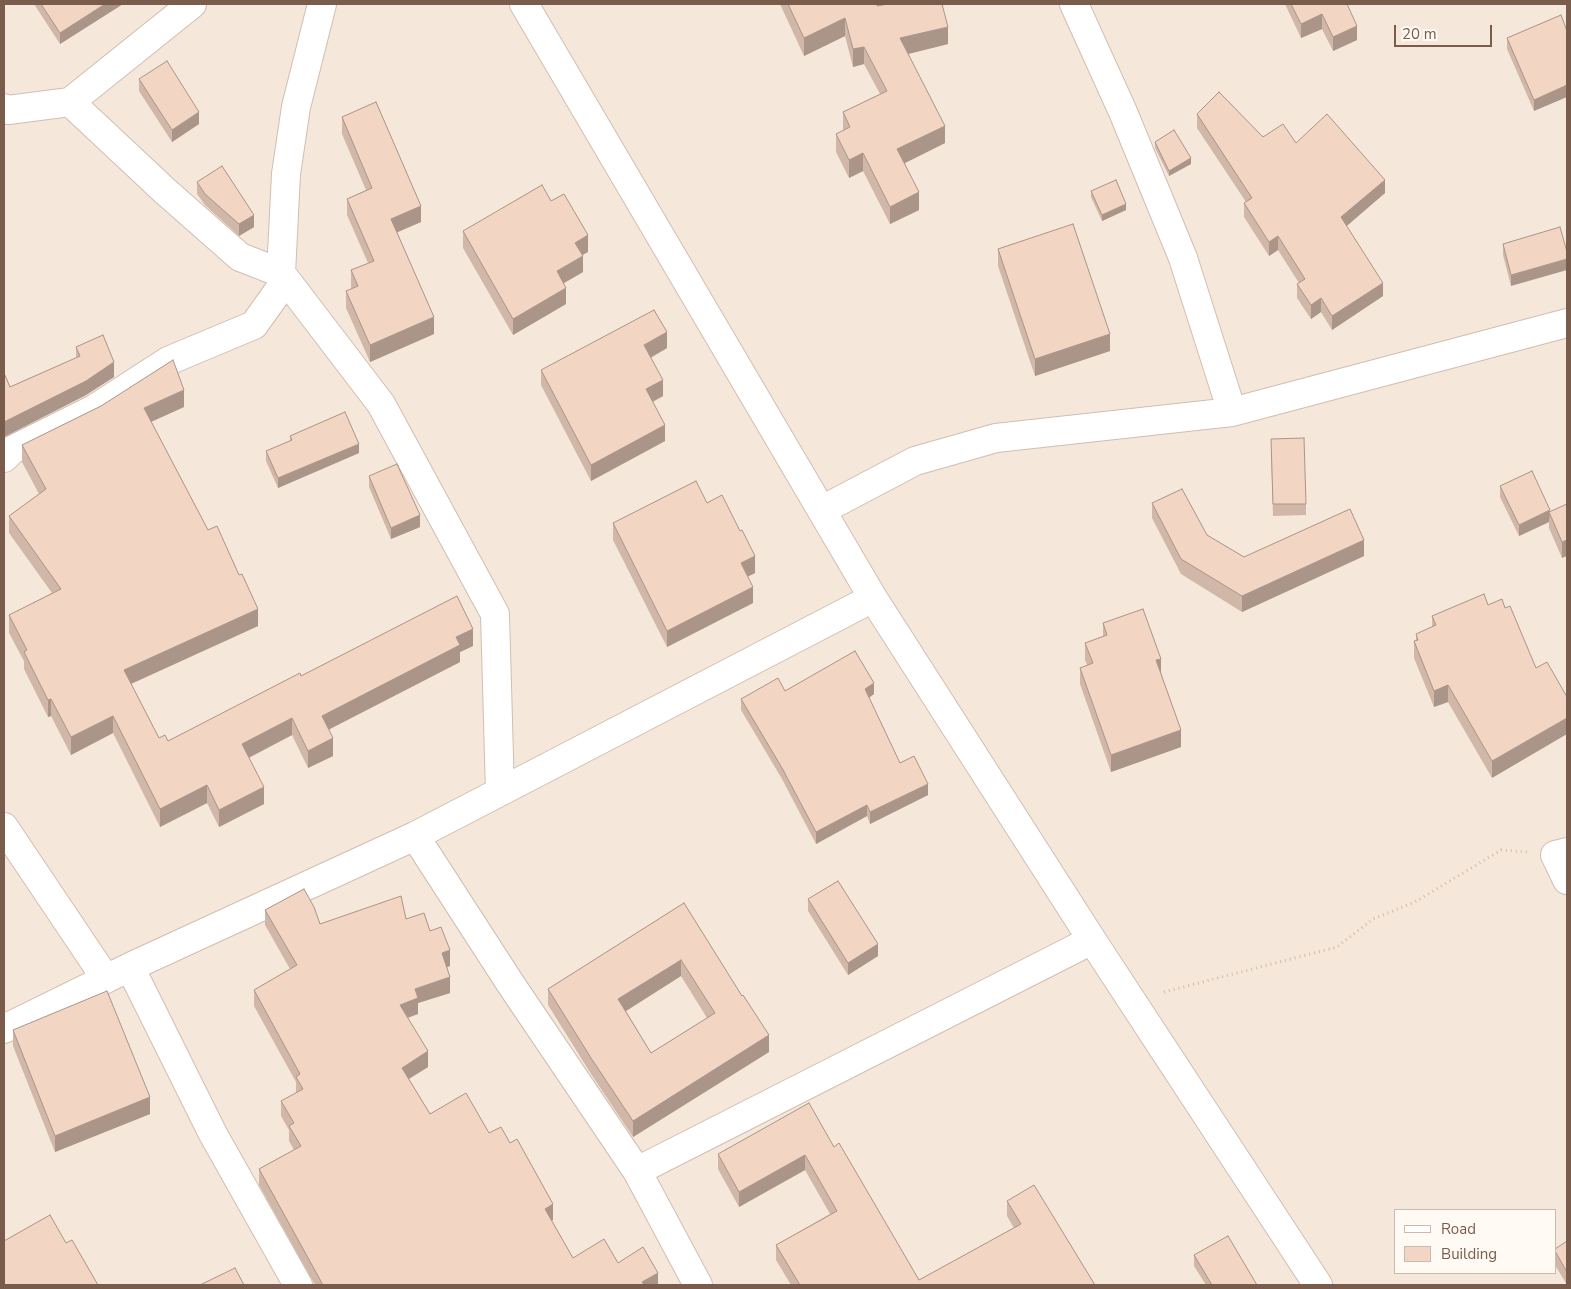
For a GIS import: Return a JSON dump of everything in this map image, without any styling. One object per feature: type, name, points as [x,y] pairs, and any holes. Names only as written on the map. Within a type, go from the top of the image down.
[{"type":"street","points":[[4,108],[8,110],[70,102],[192,4]]},
{"type":"street","points":[[4,458],[12,450],[94,409],[168,361],[254,325],[283,276],[286,174],[296,107],[322,4]]},
{"type":"street","points":[[524,4],[874,598],[1092,940],[1318,1285]]},
{"type":"street","points":[[1074,4],[1124,112],[1183,258],[1232,412]]},
{"type":"street","points":[[70,102],[165,191],[240,257],[283,276],[381,404],[495,614],[500,792]]},
{"type":"street","points":[[822,510],[915,461],[996,438],[1232,412],[1567,323]]},
{"type":"street","points":[[4,1029],[130,967],[415,836],[874,598]]},
{"type":"street","points":[[4,827],[106,979]]},
{"type":"street","points":[[415,836],[510,983],[637,1171],[698,1285]]},
{"type":"street","points":[[1561,853],[1567,880]]},
{"type":"street","points":[[637,1171],[1092,940]]},
{"type":"street","points":[[130,967],[213,1134],[298,1285]]},
{"type":"path","points":[[1133,1002],[1171,990],[1337,947],[1373,919],[1415,902],[1501,850],[1561,853]]},
{"type":"shaded area","points":[[4,4],[1567,4],[1567,1285],[4,1285]]},
{"type":"building","points":[[41,4],[105,4],[60,33]]},
{"type":"building","points":[[788,4],[877,4],[877,6],[888,4],[942,4],[948,27],[900,38],[945,126],[897,149],[919,192],[890,207],[863,153],[849,160],[836,134],[850,127],[843,112],[887,91],[864,47],[853,49],[845,18],[804,38]]},
{"type":"building","points":[[1291,4],[1347,4],[1357,26],[1333,37],[1322,14],[1301,24]]},
{"type":"building","points":[[1561,15],[1567,31],[1567,85],[1534,100],[1507,38]]},
{"type":"building","points":[[167,61],[199,112],[172,130],[139,79]]},
{"type":"building","points":[[1219,92],[1263,137],[1283,124],[1296,143],[1327,114],[1385,180],[1341,217],[1383,283],[1332,316],[1321,298],[1311,305],[1297,284],[1305,279],[1278,236],[1269,242],[1244,203],[1252,198],[1197,114]]},
{"type":"building","points":[[376,102],[421,206],[391,219],[434,317],[370,345],[346,291],[358,286],[351,270],[374,261],[347,199],[372,188],[342,117]]},
{"type":"building","points":[[1174,130],[1191,158],[1169,171],[1155,142]]},
{"type":"building","points":[[222,166],[254,215],[239,224],[205,194],[197,182]]},
{"type":"building","points":[[1116,180],[1126,204],[1102,215],[1091,191]]},
{"type":"building","points":[[542,185],[551,201],[564,194],[588,235],[575,243],[583,256],[557,271],[566,288],[513,319],[463,231]]},
{"type":"building","points":[[1073,224],[1110,334],[1035,359],[998,249]]},
{"type":"building","points":[[1560,227],[1567,259],[1511,275],[1503,244]]},
{"type":"building","points":[[654,310],[667,332],[644,345],[663,380],[646,389],[665,425],[591,465],[541,370]]},
{"type":"building","points":[[103,335],[114,362],[86,381],[4,422],[4,373],[10,387],[80,356],[76,347]]},
{"type":"building","points":[[173,360],[184,390],[144,408],[208,530],[217,526],[239,575],[242,574],[258,609],[124,670],[159,738],[165,735],[168,741],[300,673],[301,676],[457,596],[473,629],[456,637],[460,645],[322,716],[333,738],[308,751],[292,718],[242,744],[264,787],[219,810],[207,785],[160,809],[113,716],[71,737],[51,699],[48,700],[24,652],[27,650],[9,615],[61,589],[9,516],[46,489],[22,445],[101,406]]},
{"type":"building","points":[[345,412],[359,444],[278,478],[266,451],[292,440],[290,436]]},
{"type":"building","points":[[1304,438],[1306,504],[1273,504],[1271,439]]},
{"type":"building","points":[[397,464],[420,515],[391,528],[369,476]]},
{"type":"building","points":[[1532,471],[1550,510],[1519,525],[1500,486]]},
{"type":"building","points":[[696,481],[707,503],[722,495],[740,531],[742,530],[755,556],[741,563],[753,587],[667,631],[613,523]]},
{"type":"building","points":[[1182,489],[1207,535],[1244,557],[1350,509],[1364,540],[1242,596],[1181,559],[1152,503]]},
{"type":"building","points":[[1567,504],[1567,540],[1562,542],[1549,512]]},
{"type":"building","points":[[1484,594],[1488,605],[1502,599],[1505,608],[1510,606],[1536,668],[1547,662],[1567,697],[1567,718],[1492,761],[1448,685],[1434,691],[1414,641],[1418,640],[1416,634],[1436,625],[1432,616]]},
{"type":"building","points":[[1143,609],[1161,659],[1156,660],[1181,730],[1111,755],[1080,668],[1093,663],[1085,643],[1107,635],[1103,623]]},
{"type":"building","points":[[855,651],[874,683],[865,689],[900,763],[914,756],[928,784],[870,812],[867,805],[816,832],[782,768],[741,699],[778,678],[785,691]]},
{"type":"building","points":[[838,881],[878,944],[848,963],[808,899]]},
{"type":"building","points":[[304,889],[314,907],[320,924],[401,896],[406,919],[424,913],[430,931],[441,927],[450,950],[442,953],[450,977],[415,989],[418,998],[400,1005],[428,1051],[402,1068],[430,1114],[466,1093],[489,1133],[501,1127],[510,1143],[517,1139],[553,1204],[545,1209],[573,1258],[604,1239],[618,1263],[643,1247],[658,1273],[642,1282],[644,1285],[323,1285],[259,1169],[301,1146],[289,1126],[294,1123],[281,1101],[303,1089],[296,1077],[300,1074],[254,990],[297,965],[265,910]]},
{"type":"building","points":[[684,903],[742,996],[769,1035],[633,1121],[548,989]],"holes":[[[681,960],[715,1013],[651,1053],[618,999]]]},
{"type":"building","points":[[107,991],[150,1097],[55,1136],[13,1030]]},
{"type":"building","points":[[809,1103],[834,1147],[839,1143],[919,1280],[1021,1224],[1007,1201],[1034,1185],[1095,1285],[800,1285],[776,1245],[837,1211],[805,1155],[739,1192],[718,1154]]},
{"type":"building","points":[[50,1215],[66,1243],[72,1240],[98,1285],[4,1285],[4,1241]]},
{"type":"building","points":[[1228,1236],[1257,1285],[1212,1285],[1194,1255]]},
{"type":"building","points":[[1567,1241],[1567,1272],[1556,1253],[1556,1248]]},
{"type":"building","points":[[235,1268],[244,1285],[200,1285]]}]
